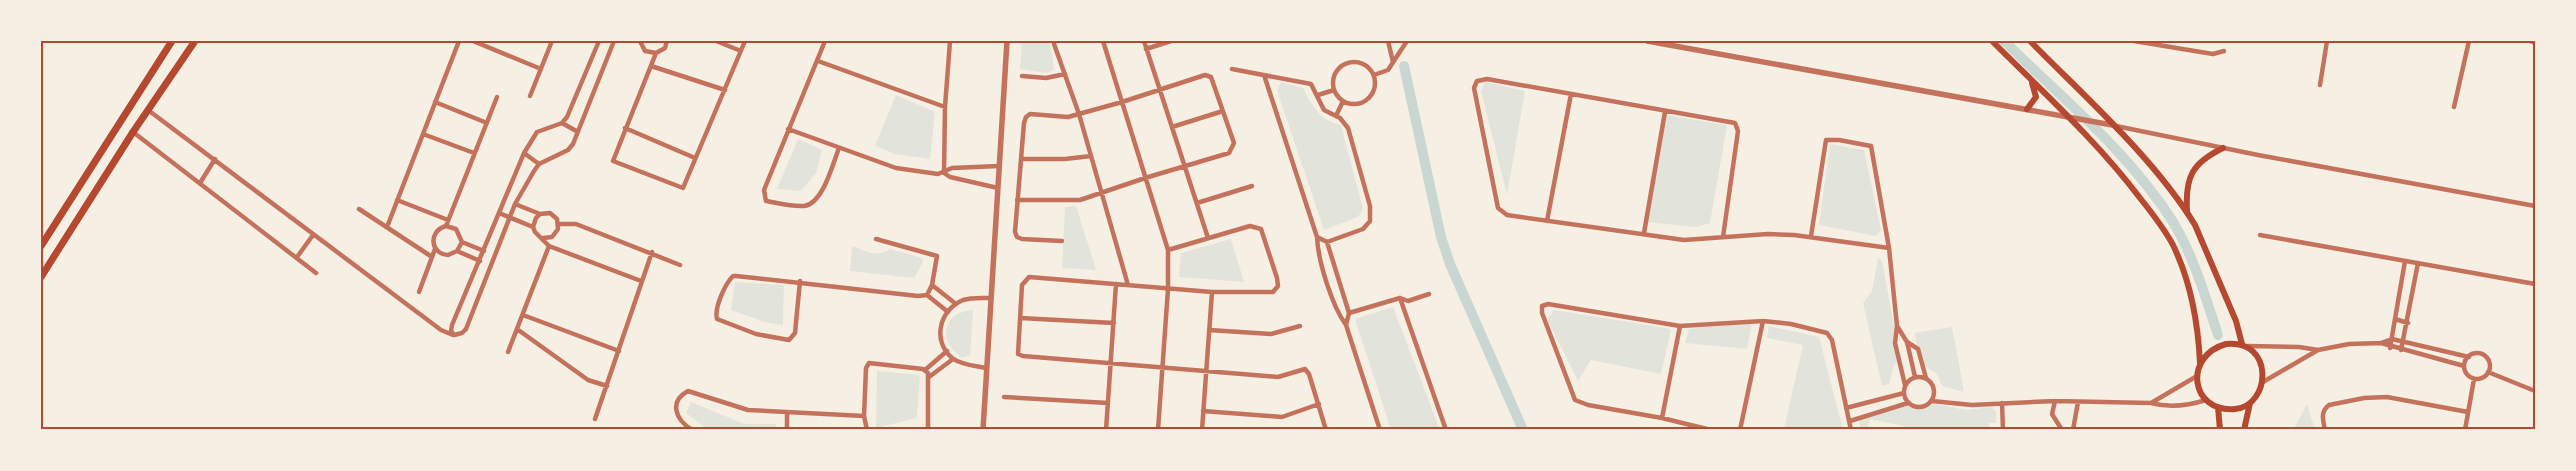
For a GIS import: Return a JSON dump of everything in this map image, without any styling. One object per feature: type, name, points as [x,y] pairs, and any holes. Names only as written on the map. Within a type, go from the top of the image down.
[{"type":"main road","points":[[41,246],[172,41]]},
{"type":"main road","points":[[41,277],[133,132],[195,41]]},
{"type":"main road","points":[[1992,41],[2070,117],[2127,181],[2173,245],[2190,292],[2196,316],[2200,362],[2197,376],[2199,388],[2206,400],[2218,407],[2240,408],[2250,402],[2260,391],[2263,382],[2260,362],[2255,352],[2245,345],[2195,225],[2187,211],[2153,169],[2030,41]]},
{"type":"main road","points":[[2027,109],[2036,97],[2034,86],[2029,78]]},
{"type":"main road","points":[[2187,211],[2186,190],[2192,171],[2206,156],[2223,148]]},
{"type":"main road","points":[[2200,362],[2216,346],[2245,345]]},
{"type":"main road","points":[[2244,430],[2250,402]]},
{"type":"main road","points":[[2218,407],[2220,430]]},
{"type":"street","points":[[387,227],[459,41]]},
{"type":"street","points":[[473,41],[541,69]]},
{"type":"street","points":[[530,96],[552,41]]},
{"type":"street","points":[[454,335],[451,331],[452,325],[524,154],[537,132],[562,123],[568,117],[599,41]]},
{"type":"street","points":[[148,110],[406,301],[441,330],[454,335],[462,333],[466,329],[509,217],[539,164],[568,150],[573,144],[614,41]]},
{"type":"street","points":[[640,41],[645,51],[656,53],[665,48],[667,41]]},
{"type":"street","points":[[716,41],[741,51]]},
{"type":"street","points":[[656,53],[613,157],[616,163],[679,188],[686,186],[745,41]]},
{"type":"street","points":[[825,41],[764,190],[766,201],[801,206],[810,204],[823,189],[838,148]]},
{"type":"street","points":[[944,173],[945,107],[950,41]]},
{"type":"street","points":[[983,430],[1007,41]]},
{"type":"street","points":[[1103,41],[1168,250],[1168,289],[1158,430]]},
{"type":"street","points":[[1144,41],[1208,238]]},
{"type":"street","points":[[1146,49],[1170,41]]},
{"type":"street","points":[[1388,41],[1393,62]]},
{"type":"street","points":[[1374,75],[1388,70],[1407,41]]},
{"type":"street","points":[[1647,41],[2027,109],[2223,148],[2535,206]]},
{"type":"street","points":[[2134,41],[2213,54],[2224,51]]},
{"type":"street","points":[[2320,85],[2328,41]]},
{"type":"street","points":[[2454,107],[2469,41]]},
{"type":"street","points":[[2530,41],[2535,42]]},
{"type":"street","points":[[1054,44],[1080,114],[1104,193],[1128,285]]},
{"type":"street","points":[[818,61],[945,107]]},
{"type":"street","points":[[1358,62],[1364,64],[1374,75],[1374,90],[1370,96],[1358,104],[1343,101],[1334,90],[1334,76],[1343,64],[1358,62]]},
{"type":"street","points":[[651,66],[725,90]]},
{"type":"street","points":[[1232,69],[1307,82],[1315,88],[1324,110],[1336,116],[1351,133],[1371,213],[1370,221],[1363,229],[1326,242]]},
{"type":"street","points":[[1022,76],[1046,78],[1065,74]]},
{"type":"street","points":[[1017,200],[1080,200],[1145,178],[1230,153],[1234,144],[1214,81],[1211,77],[1205,75],[1068,117],[1030,114],[1025,119],[1017,200],[1017,237],[1022,239],[1062,241]]},
{"type":"street","points":[[1264,75],[1318,237],[1318,250],[1338,314],[1346,325],[1380,430]]},
{"type":"street","points":[[1723,237],[1738,131],[1735,123],[1666,112],[1488,78],[1477,81],[1474,88],[1498,208],[1501,212],[1511,217],[1684,240],[1768,234],[1811,236],[1889,248]]},
{"type":"street","points":[[1318,96],[1334,90]]},
{"type":"street","points":[[1547,221],[1571,94]]},
{"type":"street","points":[[462,242],[458,251],[448,256],[439,253],[435,249],[432,239],[434,234],[446,226],[497,97]]},
{"type":"street","points":[[1336,116],[1343,101]]},
{"type":"street","points":[[435,102],[487,122]]},
{"type":"street","points":[[1172,127],[1223,111]]},
{"type":"street","points":[[1644,234],[1666,112]]},
{"type":"street","points":[[562,123],[578,132]]},
{"type":"street","points":[[625,128],[696,158]]},
{"type":"street","points":[[788,130],[896,168],[944,173],[950,177],[998,188]]},
{"type":"street","points":[[133,132],[298,256],[316,273]]},
{"type":"street","points":[[423,134],[474,153]]},
{"type":"street","points":[[1811,236],[1824,145],[1828,138],[1871,146],[1889,248],[1897,326],[1895,344],[1905,385],[1904,393],[1908,403]]},
{"type":"street","points":[[524,154],[539,164]]},
{"type":"street","points":[[1021,158],[1065,159],[1092,156]]},
{"type":"street","points":[[200,183],[215,159]]},
{"type":"street","points":[[944,173],[952,168],[999,166]]},
{"type":"street","points":[[1197,203],[1252,186]]},
{"type":"street","points":[[397,200],[448,220]]},
{"type":"street","points":[[515,204],[540,214],[545,213],[554,216],[558,229],[552,237],[542,238]]},
{"type":"street","points":[[359,208],[432,257]]},
{"type":"street","points":[[499,213],[533,227]]},
{"type":"street","points":[[540,214],[533,227],[535,232],[549,246],[641,281]]},
{"type":"street","points":[[558,224],[576,224],[652,252],[680,265]]},
{"type":"street","points":[[446,226],[456,229],[462,242],[484,251]]},
{"type":"street","points":[[1168,250],[1250,226],[1260,227],[1278,283],[1273,292],[1212,292],[1029,277],[1022,285],[1016,351],[1020,355],[1278,377],[1305,369],[1309,374],[1326,430]]},
{"type":"street","points":[[298,256],[313,234]]},
{"type":"street","points":[[2260,235],[2535,284]]},
{"type":"street","points":[[1318,237],[1326,242],[1349,314],[1346,325]]},
{"type":"street","points":[[876,239],[935,255],[937,258],[932,285],[927,295]]},
{"type":"street","points":[[508,352],[549,246]]},
{"type":"street","points":[[419,292],[435,249]]},
{"type":"street","points":[[458,251],[480,261]]},
{"type":"street","points":[[595,419],[652,252]]},
{"type":"street","points":[[2390,348],[2405,261]]},
{"type":"street","points":[[2401,350],[2408,323],[2418,263]]},
{"type":"street","points":[[800,281],[795,333],[789,340],[756,334],[719,321],[716,312],[728,282],[733,276],[800,281],[927,295],[948,312]]},
{"type":"street","points":[[1106,430],[1116,284]]},
{"type":"street","points":[[932,285],[956,304]]},
{"type":"street","points":[[1202,430],[1212,292]]},
{"type":"street","points":[[1349,314],[1400,298],[1408,301],[1428,294]]},
{"type":"street","points":[[986,368],[953,359],[941,342],[941,327],[943,318],[956,304],[968,299],[991,298]]},
{"type":"street","points":[[1400,298],[1446,430]]},
{"type":"street","points":[[1711,430],[1662,418],[1588,405],[1576,400],[1542,313],[1542,306],[1548,304],[1680,326],[1763,321],[1790,324],[1829,335],[1851,430]]},
{"type":"street","points":[[522,315],[619,351]]},
{"type":"street","points":[[1020,318],[1114,322]]},
{"type":"street","points":[[2395,319],[2408,323]]},
{"type":"street","points":[[1740,430],[1763,321]]},
{"type":"street","points":[[1209,330],[1271,334],[1300,326]]},
{"type":"street","points":[[1662,418],[1680,326]]},
{"type":"street","points":[[1897,326],[1907,342],[1914,377]]},
{"type":"street","points":[[517,329],[588,380],[607,386]]},
{"type":"street","points":[[2263,382],[2318,350],[2349,344],[2381,343],[2392,339],[2469,356],[2478,354],[2487,358],[2489,363],[2488,372],[2482,378],[2474,379],[2465,372],[2464,366],[2469,356]]},
{"type":"street","points":[[1850,421],[1908,403],[1918,407],[1928,405],[1932,401],[1934,391],[1926,378],[1918,349],[1907,342]]},
{"type":"street","points":[[2381,343],[2390,348],[2464,366]]},
{"type":"street","points":[[2245,345],[2300,346],[2318,350]]},
{"type":"street","points":[[2434,358],[2436,348]]},
{"type":"street","points":[[867,430],[864,416],[866,368],[869,363],[925,370],[947,351]]},
{"type":"street","points":[[929,379],[953,359]]},
{"type":"street","points":[[925,370],[929,379],[928,430]]},
{"type":"street","points":[[2488,372],[2535,391]]},
{"type":"street","points":[[2151,403],[2197,376]]},
{"type":"street","points":[[1905,385],[1914,377],[1926,378]]},
{"type":"street","points":[[2465,430],[2474,379]]},
{"type":"street","points":[[692,430],[678,417],[675,409],[680,395],[688,391],[748,410],[864,416]]},
{"type":"street","points":[[1846,408],[1904,393]]},
{"type":"street","points":[[1004,397],[1108,403]]},
{"type":"street","points":[[2325,430],[2322,414],[2328,405],[2364,398],[2387,397],[2468,412]]},
{"type":"street","points":[[1932,401],[1965,405],[2055,401],[2151,403],[2165,407],[2182,406],[2206,400]]},
{"type":"street","points":[[2055,401],[2052,414],[2062,430]]},
{"type":"street","points":[[2073,430],[2078,402]]},
{"type":"street","points":[[2002,403],[2003,430]]},
{"type":"street","points":[[1203,411],[1282,417],[1319,404]]},
{"type":"street","points":[[787,413],[787,430]]},
{"type":"shaded area","points":[[1022,41],[1050,41],[1054,70],[1046,73],[1020,69]]},
{"type":"shaded area","points":[[1281,82],[1303,88],[1322,116],[1341,125],[1363,209],[1358,217],[1324,230],[1277,90]]},
{"type":"shaded area","points":[[1486,82],[1525,91],[1507,195],[1481,91]]},
{"type":"shaded area","points":[[896,95],[935,112],[930,159],[895,154],[875,146]]},
{"type":"shaded area","points":[[1667,115],[1727,125],[1710,223],[1696,227],[1646,222]]},
{"type":"shaded area","points":[[798,139],[822,150],[816,173],[801,191],[777,189]]},
{"type":"shaded area","points":[[1830,144],[1864,150],[1881,230],[1876,236],[1819,225]]},
{"type":"shaded area","points":[[1076,206],[1096,270],[1062,268],[1065,207]]},
{"type":"shaded area","points":[[1231,239],[1244,282],[1179,277],[1181,253]]},
{"type":"shaded area","points":[[852,246],[875,254],[890,249],[922,258],[923,262],[914,278],[850,271]]},
{"type":"shaded area","points":[[1878,258],[1882,261],[1900,358],[1894,365],[1889,384],[1882,386],[1863,303],[1872,291]]},
{"type":"shaded area","points":[[735,282],[784,285],[783,325],[765,322],[731,310]]},
{"type":"shaded area","points":[[1393,307],[1440,430],[1391,430],[1355,319]]},
{"type":"shaded area","points":[[973,310],[970,355],[962,358],[949,344],[946,329],[954,316]]},
{"type":"shaded area","points":[[1554,310],[1671,330],[1661,374],[1591,360],[1578,381],[1547,319]]},
{"type":"shaded area","points":[[1752,323],[1747,349],[1685,343],[1689,329]]},
{"type":"shaded area","points":[[1769,326],[1819,337],[1843,430],[1784,429],[1803,345],[1767,338]]},
{"type":"shaded area","points":[[1952,327],[1964,392],[1942,386],[1937,374],[1920,363],[1915,333]]},
{"type":"shaded area","points":[[877,371],[920,375],[917,418],[876,428]]},
{"type":"shaded area","points":[[691,402],[744,424],[776,424],[776,430],[709,430],[686,413]]},
{"type":"shaded area","points":[[1935,404],[1966,410],[1992,407],[1996,412],[1996,423],[1989,423],[1989,430],[1922,430],[1870,419],[1867,430],[1861,430],[1859,419],[1907,406],[1922,408]]},
{"type":"shaded area","points":[[2307,404],[2315,430],[2293,430]]},
{"type":"waterway","points":[[2004,41],[2094,127],[2136,172],[2155,196],[2173,222],[2187,249],[2218,335]]},
{"type":"waterway","points":[[1404,66],[1441,237],[1450,264],[1523,430]]}]
